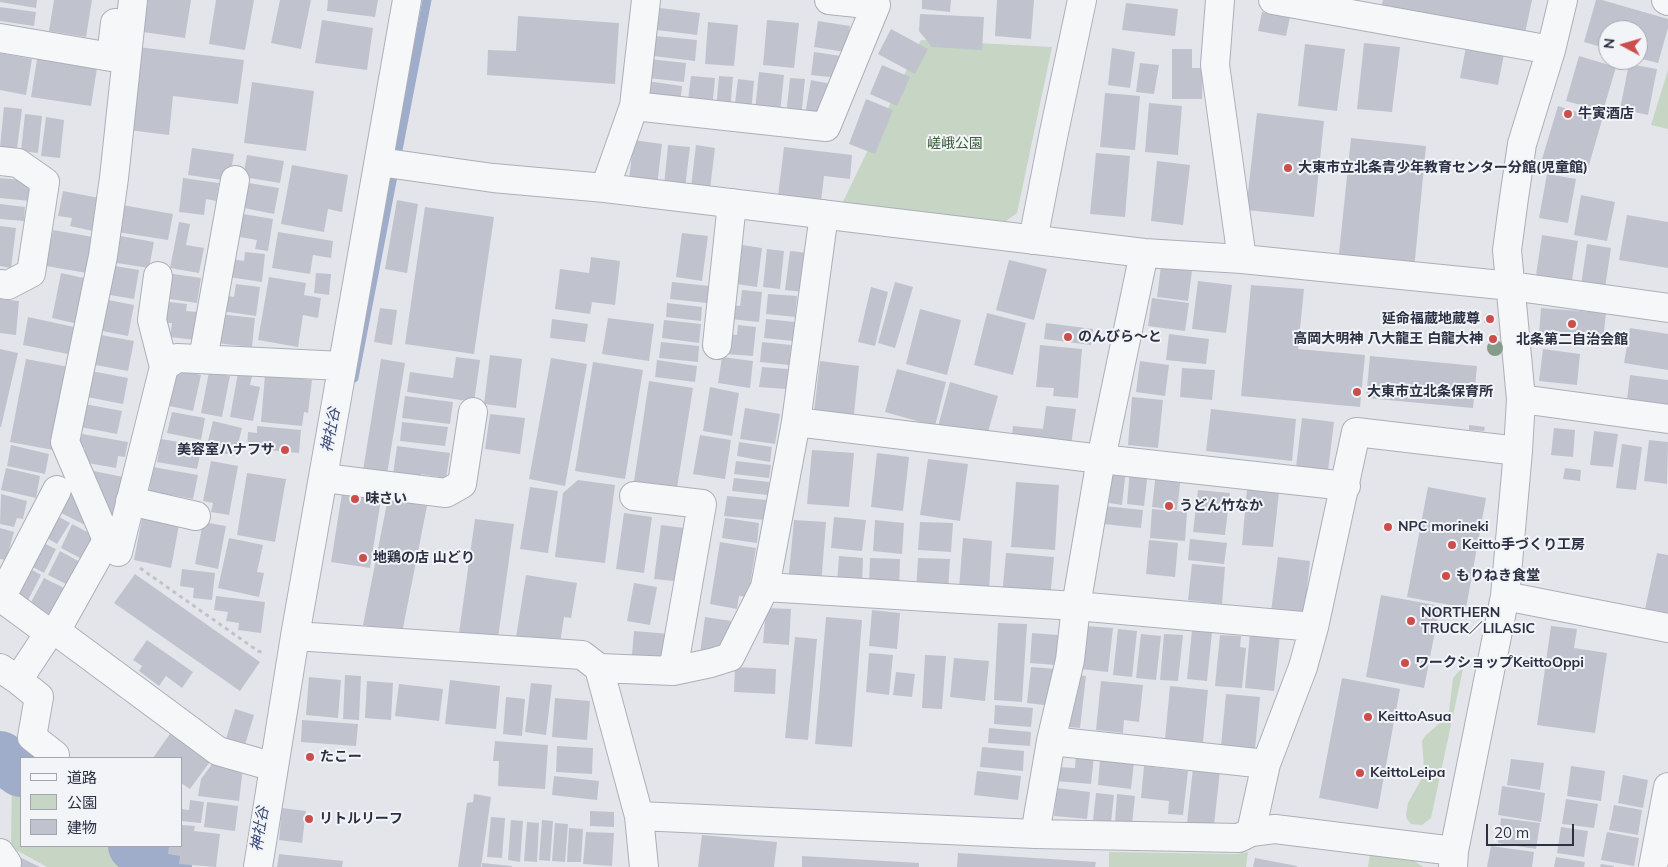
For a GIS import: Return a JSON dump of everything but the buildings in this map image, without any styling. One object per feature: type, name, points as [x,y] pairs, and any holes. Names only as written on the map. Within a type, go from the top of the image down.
[{"type":"street","points":[[0,38],[111,57],[118,0]]},
{"type":"street","points":[[55,755],[32,737],[39,698],[9,674],[53,632],[107,540],[65,442],[103,256],[114,178],[133,0]]},
{"type":"street","points":[[258,867],[290,664],[407,0]]},
{"type":"street","points":[[605,188],[634,106],[646,0]]},
{"type":"street","points":[[634,106],[826,128],[876,5],[829,0]]},
{"type":"street","points":[[1033,240],[1082,0]]},
{"type":"street","points":[[1220,0],[1215,65],[1242,259]]},
{"type":"street","points":[[1273,0],[1551,50]]},
{"type":"street","points":[[639,816],[1035,834],[1239,838],[1251,832],[1275,829],[1454,859],[1505,596],[1518,451],[1520,399],[1507,250],[1522,144],[1551,50],[1563,0]]},
{"type":"street","points":[[0,161],[18,163],[45,182],[31,273],[8,285],[0,284]]},
{"type":"street","points":[[379,162],[493,178],[605,188],[1144,253],[1242,259],[1511,286],[1668,308]]},
{"type":"street","points":[[203,359],[235,180]]},
{"type":"street","points":[[717,345],[732,203]]},
{"type":"street","points":[[296,636],[582,655],[599,668],[673,672],[730,657],[765,587],[796,422],[824,214]]},
{"type":"street","points":[[1035,834],[1051,741],[1070,660],[1076,606],[1100,459],[1144,253]]},
{"type":"street","points":[[118,552],[164,367],[152,320],[158,276]]},
{"type":"street","points":[[164,367],[178,358],[342,366]]},
{"type":"street","points":[[1520,399],[1668,419]]},
{"type":"street","points":[[324,478],[446,493],[462,484],[473,412]]},
{"type":"street","points":[[796,422],[1100,459],[1346,486]]},
{"type":"street","points":[[1251,832],[1266,764],[1303,668],[1314,627],[1346,486],[1356,432],[1518,451]]},
{"type":"street","points":[[57,490],[1,597],[53,632],[218,751],[274,767]]},
{"type":"street","points":[[634,496],[702,504],[673,672]]},
{"type":"street","points":[[130,502],[196,516]]},
{"type":"street","points":[[765,587],[1076,606],[1314,627]]},
{"type":"street","points":[[1505,596],[1668,628]]},
{"type":"street","points":[[599,668],[639,816],[644,867]]},
{"type":"street","points":[[1051,741],[1266,764]]},
{"type":"street","points":[[1659,859],[1668,787]]},
{"type":"street","points":[[0,853],[7,864],[6,867]]},
{"type":"path","points":[[118,552],[258,651],[290,664]]},
{"type":"green space","name":"嵯峨公園","points":[[921,40],[1052,47],[1017,213],[1003,223],[839,210]]},
{"type":"green space","points":[[1668,70],[1668,129],[1651,125]]},
{"type":"green space","points":[[1463,669],[1431,818],[1422,825],[1411,824],[1406,814],[1408,803],[1422,778],[1424,769],[1422,741],[1449,711],[1453,678]]},
{"type":"green space","points":[[12,775],[20,781],[20,847],[112,847],[141,867],[47,867],[11,847]]},
{"type":"green space","points":[[1109,852],[1237,854],[1248,852],[1246,867],[1109,867]]},
{"type":"green space","points":[[1370,854],[1413,860],[1423,867],[1368,867]]},
{"type":"waterway","name":"神社谷","points":[[354,378],[427,0]]},
{"type":"waterway","points":[[0,757],[20,770]]},
{"type":"waterway","points":[[136,847],[166,867]]},
{"type":"place","name":"牛寅酒店","points":[[1568,114]]},
{"type":"place","name":"大東市立北条青少年教育センター分館(児童館)","points":[[1288,168]]},
{"type":"place","name":"延命福蔵地蔵尊","points":[[1490,319]]},
{"type":"place","name":"北条第二自治会館","points":[[1572,324]]},
{"type":"place","name":"のんびら～と","points":[[1068,337]]},
{"type":"place","name":"高岡大明神 八大龍王 白龍大神","points":[[1493,339]]},
{"type":"place","name":"大東市立北条保育所","points":[[1357,392]]},
{"type":"place","name":"美容室ハナフサ","points":[[285,450]]},
{"type":"place","name":"味さい","points":[[355,499]]},
{"type":"place","name":"うどん竹なか","points":[[1169,506]]},
{"type":"place","name":"NPC morineki","points":[[1388,527]]},
{"type":"place","name":"Keitto手づくり工房","points":[[1452,545]]},
{"type":"place","name":"地鶏の店 山どり","points":[[363,558]]},
{"type":"place","name":"もりねき食堂","points":[[1446,576]]},
{"type":"place","name":"NORTHERN TRUCK／LILASIC","points":[[1411,621]]},
{"type":"place","name":"ワークショップKeittoOppi","points":[[1405,663]]},
{"type":"place","name":"KeittoAsua","points":[[1368,717]]},
{"type":"place","name":"たこー","points":[[310,757]]},
{"type":"place","name":"KeittoLeipa","points":[[1360,773]]},
{"type":"place","name":"リトルリーフ","points":[[309,819]]}]
